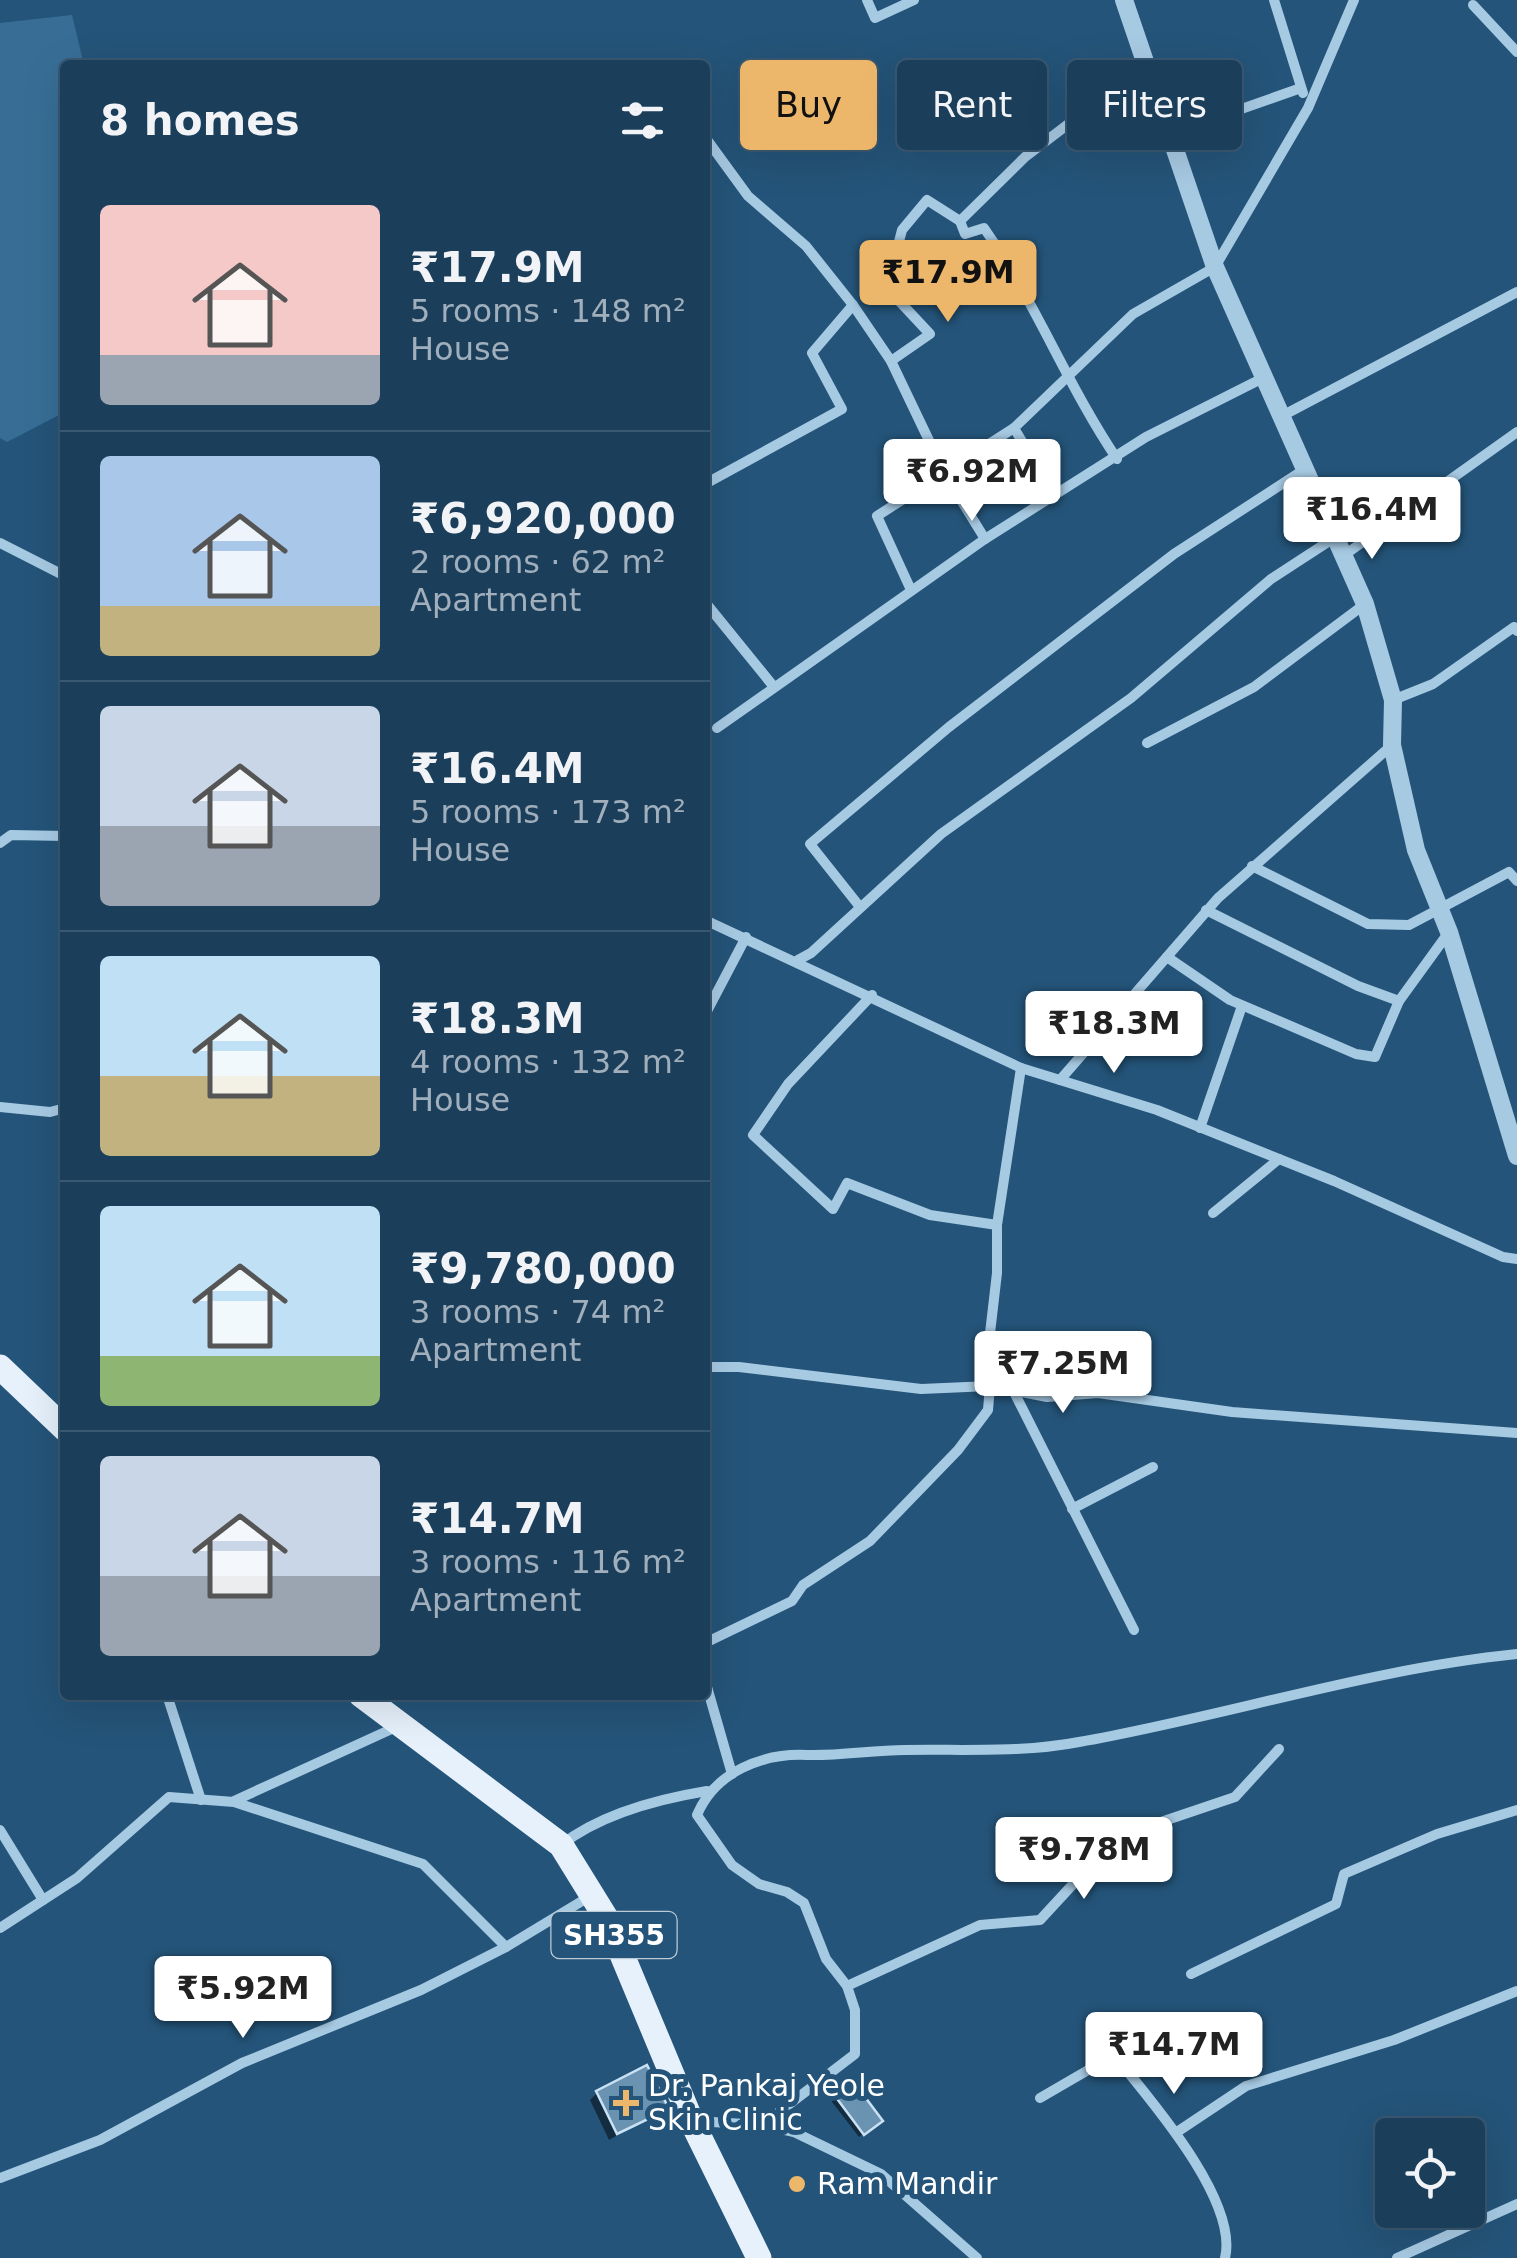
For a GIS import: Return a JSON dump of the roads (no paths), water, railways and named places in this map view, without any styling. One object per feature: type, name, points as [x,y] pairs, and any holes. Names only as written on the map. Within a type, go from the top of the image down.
[{"type":"main road","points":[[0,1367],[60,1424]]},
{"type":"main road","name":"SH355","points":[[367,1700],[561,1845],[608,1921],[691,2120],[759,2258]]},
{"type":"street","points":[[866,0],[875,18],[914,0]]},
{"type":"street","points":[[1124,0],[1144,60]]},
{"type":"street","points":[[1274,0],[1308,108]]},
{"type":"street","points":[[911,590],[877,516],[1014,428],[1133,314],[1215,267],[1308,108],[1354,0]]},
{"type":"street","points":[[1472,5],[1517,52]]},
{"type":"street","points":[[1242,109],[1301,88]]},
{"type":"street","points":[[960,221],[1025,157],[1067,125]]},
{"type":"street","points":[[710,144],[748,196],[806,246],[854,305],[891,362],[946,474],[985,540]]},
{"type":"street","points":[[1175,150],[1215,267],[1302,471],[1365,604],[1394,700],[1392,746],[1416,850],[1449,932],[1517,1156]]},
{"type":"street","points":[[891,362],[930,334],[887,288],[902,230],[927,200],[960,221],[966,234],[984,228],[1070,378],[1083,409],[1116,459]]},
{"type":"street","points":[[1280,417],[1517,292]]},
{"type":"street","points":[[710,481],[842,409],[812,353],[854,305]]},
{"type":"street","points":[[717,728],[985,540],[1146,437],[1263,378]]},
{"type":"street","points":[[1014,428],[1054,496]]},
{"type":"street","points":[[1343,556],[1517,432]]},
{"type":"street","points":[[860,907],[810,844],[949,727],[1174,554],[1302,471]]},
{"type":"street","points":[[798,960],[941,834],[1131,698],[1271,580],[1334,538]]},
{"type":"street","points":[[0,543],[60,573]]},
{"type":"street","points":[[1147,743],[1254,686],[1365,604]]},
{"type":"street","points":[[710,608],[774,687]]},
{"type":"street","points":[[1394,700],[1432,684],[1516,628]]},
{"type":"street","points":[[1060,1080],[1206,910],[1392,746]]},
{"type":"street","points":[[0,827],[11,836]]},
{"type":"street","points":[[0,843],[11,836],[60,836]]},
{"type":"street","points":[[1252,866],[1368,924],[1409,925],[1440,906],[1514,875]]},
{"type":"street","points":[[1206,910],[1358,986],[1399,1001]]},
{"type":"street","points":[[710,922],[1022,1068],[1200,1128],[1503,1258],[1517,1259]]},
{"type":"street","points":[[1167,957],[1242,1006],[1342,1048],[1375,1057],[1399,1001],[1449,932]]},
{"type":"street","points":[[710,1005],[746,937]]},
{"type":"street","points":[[872,995],[788,1084],[753,1135],[834,1209],[848,1182],[930,1215],[997,1225]]},
{"type":"street","points":[[1200,1128],[1242,1006]]},
{"type":"street","points":[[710,1641],[792,1601],[803,1585],[870,1541],[968,1437],[988,1410],[986,1358],[997,1273],[997,1225],[1006,1146],[1022,1068]]},
{"type":"street","points":[[0,1107],[50,1112],[60,1109]]},
{"type":"street","points":[[1214,1214],[1279,1159]]},
{"type":"street","points":[[710,1368],[739,1367],[920,1389],[990,1386],[1047,1397],[1098,1393],[1232,1412],[1517,1433]]},
{"type":"street","points":[[1013,1390],[1134,1630]]},
{"type":"street","points":[[1072,1510],[1153,1467]]},
{"type":"street","points":[[561,1845],[584,1828],[707,1790],[776,1754],[848,1756],[899,1750],[1077,1743],[1399,1672],[1517,1654]]},
{"type":"street","points":[[710,1697],[732,1774]]},
{"type":"street","points":[[170,1700],[202,1800]]},
{"type":"street","points":[[234,1802],[399,1725]]},
{"type":"street","points":[[847,1986],[980,1925],[1040,1920],[1087,1870],[1152,1825],[1234,1797],[1279,1749]]},
{"type":"street","points":[[707,1790],[697,1816],[714,1846],[732,1866],[759,1884],[787,1892],[804,1903],[826,1958],[847,1986],[855,2010],[855,2054],[762,2125]]},
{"type":"street","points":[[0,1928],[76,1878],[169,1798],[234,1802],[422,1864],[506,1947]]},
{"type":"street","points":[[1192,1974],[1336,1904],[1344,1874],[1437,1834],[1517,1810]]},
{"type":"street","points":[[0,1830],[43,1900]]},
{"type":"street","points":[[0,2178],[100,2140],[242,2063],[421,1990],[506,1947],[592,1895]]},
{"type":"street","points":[[1177,2132],[1246,2086],[1394,2040],[1517,1991]]},
{"type":"street","points":[[1040,2098],[1114,2055],[1177,2132],[1216,2204],[1225,2258]]},
{"type":"street","points":[[691,2120],[762,2125],[794,2132],[881,2174],[977,2258]]},
{"type":"street","points":[[1397,2258],[1517,2204]]},
{"type":"place","name":"Dr. Pankaj Yeole Skin Clinic","points":[[626,2103]]},
{"type":"place","name":"Ram Mandir","points":[[797,2184]]}]
